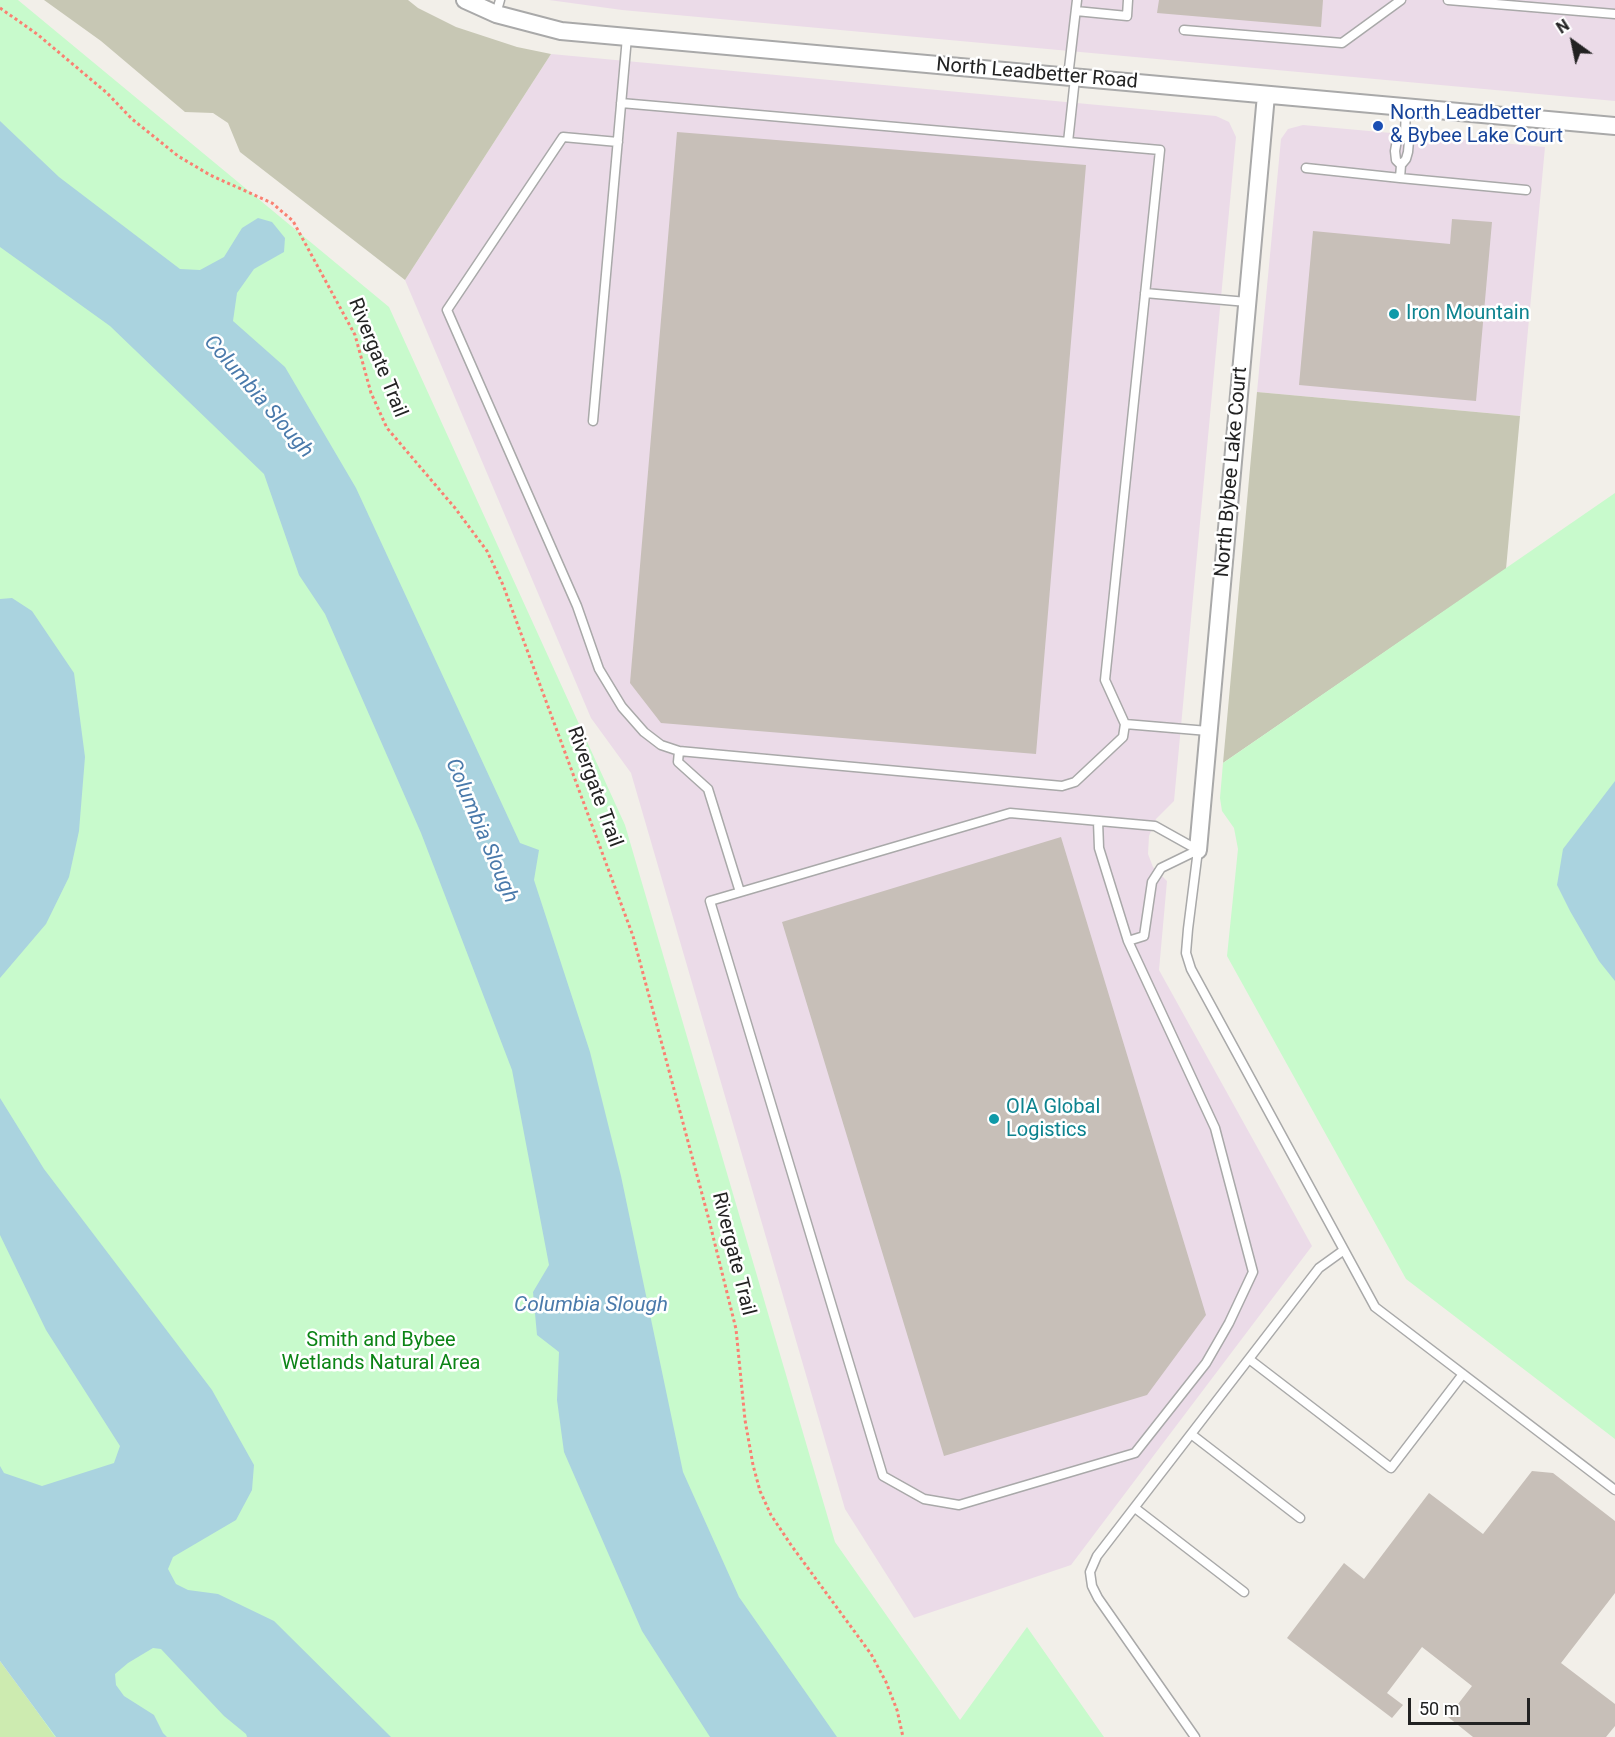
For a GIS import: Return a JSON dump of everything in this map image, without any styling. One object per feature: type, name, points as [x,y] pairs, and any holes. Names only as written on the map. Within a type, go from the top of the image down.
[{"type":"street","name":"North Leadbetter Road","points":[[465,0],[498,7],[561,31],[1615,126]]},
{"type":"street","name":"North Bybee Lake Court","points":[[1198,850],[1266,95]]},
{"type":"lane","points":[[1068,142],[1077,0]]},
{"type":"lane","points":[[1076,11],[1126,16],[1128,0]]},
{"type":"lane","points":[[1184,30],[1342,43],[1401,0]]},
{"type":"lane","points":[[1448,0],[1615,14]]},
{"type":"lane","points":[[593,421],[627,37]]},
{"type":"lane","points":[[618,142],[563,137],[447,310],[577,606],[599,669],[622,707],[644,732],[661,746],[679,751],[1062,786],[1075,782],[1123,737],[1125,724],[1105,680],[1160,150],[621,103]]},
{"type":"lane","points":[[1400,178],[1401,165],[1406,159],[1409,141],[1405,134],[1406,108]]},
{"type":"lane","points":[[1401,165],[1396,160],[1395,151],[1397,140],[1405,134]]},
{"type":"lane","points":[[1306,168],[1526,190]]},
{"type":"lane","points":[[1145,293],[1247,302]]},
{"type":"lane","points":[[1125,724],[1208,731]]},
{"type":"lane","points":[[679,751],[678,762],[708,789],[740,892]]},
{"type":"lane","points":[[1098,821],[1099,848],[1128,941],[1215,1128],[1253,1272],[1229,1323],[1206,1363],[1135,1453],[959,1504],[924,1499],[883,1476],[710,901],[1010,813],[1155,826],[1198,850]]},
{"type":"lane","points":[[1128,941],[1144,936],[1152,882],[1161,868],[1198,850]]},
{"type":"lane","points":[[1198,850],[1186,952],[1191,969],[1375,1307],[1615,1490]]},
{"type":"lane","points":[[1195,1737],[1098,1598],[1092,1586],[1090,1572],[1097,1556],[1319,1268],[1344,1250]]},
{"type":"lane","points":[[1249,1359],[1391,1468],[1463,1374]]},
{"type":"lane","points":[[1191,1434],[1300,1518]]},
{"type":"lane","points":[[1135,1508],[1244,1592]]},
{"type":"path","name":"Rivergate Trail","points":[[0,8],[37,33],[178,156],[210,175],[272,202],[288,216],[303,237],[356,335],[371,393],[387,428],[455,508],[487,551],[503,585],[633,936],[736,1329],[745,1420],[760,1491],[771,1515],[800,1559],[871,1654],[886,1682],[897,1710],[903,1737]]},
{"type":"shaded area","points":[[44,0],[408,0],[418,8],[456,27],[517,47],[551,54],[405,280],[240,152],[228,123],[213,113],[185,112],[101,41]]},
{"type":"shaded area","points":[[549,0],[1615,0],[1615,101],[622,10]]},
{"type":"shaded area","points":[[551,54],[1216,116],[1229,122],[1236,137],[1174,801],[1156,819],[1149,836],[1148,854],[1153,867],[1167,881],[1159,970],[1312,1246],[1071,1565],[914,1618],[845,1509],[631,773],[591,718],[405,280]]},
{"type":"shaded area","points":[[1303,125],[1545,147],[1520,416],[1257,392],[1281,139],[1288,129]]},
{"type":"shaded area","points":[[1257,392],[1520,416],[1506,569],[1223,763]]},
{"type":"green space","name":"Smith and Bybee Wetlands Natural Area","points":[[0,0],[18,0],[389,307],[625,825],[835,1542],[960,1720],[1027,1627],[1104,1737],[55,1737],[0,1658]]},
{"type":"green space","points":[[1615,493],[1615,1439],[1406,1279],[1227,956],[1238,849],[1234,828],[1222,811],[1220,798],[1223,763]]},
{"type":"green space","points":[[0,1661],[56,1737],[0,1737]]},
{"type":"water","name":"Columbia Slough","points":[[0,121],[59,177],[180,269],[200,270],[224,257],[242,228],[258,218],[272,222],[285,238],[284,252],[254,269],[237,293],[233,321],[285,367],[356,488],[520,843],[539,850],[534,880],[590,1052],[621,1176],[683,1472],[739,1597],[837,1737],[710,1737],[642,1631],[564,1452],[557,1400],[559,1352],[537,1335],[533,1292],[549,1265],[512,1070],[421,833],[325,614],[299,575],[264,474],[110,326],[0,247]]},
{"type":"water","points":[[12,598],[32,611],[74,673],[85,757],[79,831],[69,877],[46,924],[0,978],[0,599]]},
{"type":"water","points":[[1615,781],[1615,981],[1599,961],[1557,885],[1563,849]]},
{"type":"water","points":[[0,1098],[44,1169],[212,1390],[254,1465],[252,1490],[236,1520],[173,1557],[168,1569],[176,1584],[188,1590],[218,1594],[274,1621],[391,1737],[247,1737],[161,1649],[153,1648],[115,1674],[116,1685],[124,1696],[154,1715],[167,1737],[56,1737],[0,1661],[0,1466],[4,1473],[42,1486],[114,1463],[120,1446],[46,1330],[0,1235]]},
{"type":"building","points":[[1159,0],[1323,0],[1321,27],[1157,13]]},
{"type":"building","points":[[677,132],[1086,165],[1036,754],[661,723],[630,683]]},
{"type":"building","name":"Iron Mountain","points":[[1452,219],[1492,222],[1476,401],[1299,385],[1313,231],[1450,244]]},
{"type":"building","name":"OIA Global Logistics","points":[[1061,837],[1206,1315],[1147,1395],[944,1456],[782,922]]},
{"type":"building","points":[[1532,1471],[1553,1473],[1615,1521],[1615,1593],[1561,1663],[1615,1704],[1615,1726],[1606,1737],[1473,1737],[1448,1717],[1472,1686],[1422,1647],[1387,1693],[1403,1705],[1392,1718],[1287,1638],[1344,1563],[1364,1579],[1429,1493],[1483,1534]]},
{"type":"place","name":"North Leadbetter & Bybee Lake Court","points":[[1378,126]]},
{"type":"place","name":"Iron Mountain","points":[[1394,314]]},
{"type":"place","name":"OIA Global Logistics","points":[[994,1119]]}]
